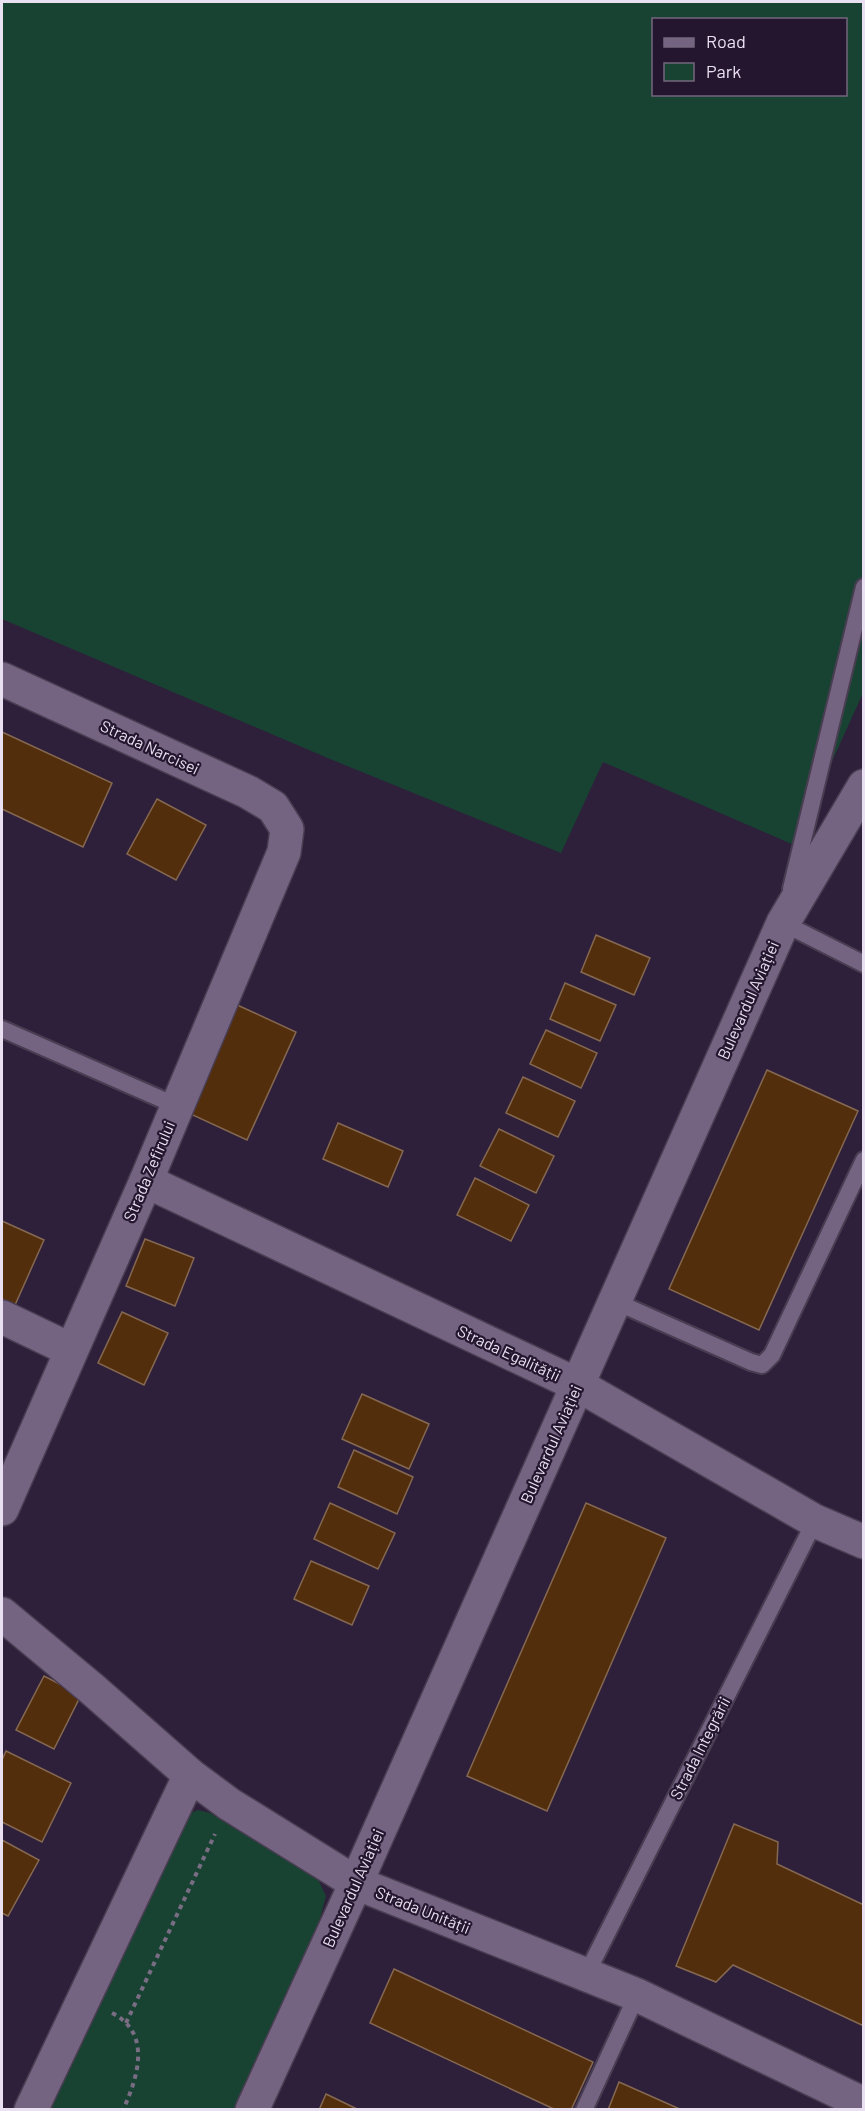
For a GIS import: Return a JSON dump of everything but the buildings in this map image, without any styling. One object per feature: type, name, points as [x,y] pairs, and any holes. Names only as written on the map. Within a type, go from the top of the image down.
[{"type":"street","name":"Strada Narcisei","points":[[2,680],[248,792],[273,807],[287,829]]},
{"type":"street","name":"Bulevardul Aviației","points":[[252,2109],[356,1883],[783,923],[864,786]]},
{"type":"street","name":"Strada Zefirului","points":[[2,1509],[146,1181],[284,852],[287,829]]},
{"type":"street","name":"Strada Egalității","points":[[146,1181],[578,1385],[815,1521],[864,1542]]},
{"type":"street","points":[[2,1317],[70,1350]]},
{"type":"street","name":"Strada Unității","points":[[2,1614],[190,1775],[229,1804],[356,1883],[637,1995],[864,2104]]},
{"type":"street","points":[[31,2109],[190,1775]]},
{"type":"lane","points":[[864,587],[783,923],[864,964]]},
{"type":"lane","points":[[2,1029],[177,1106]]},
{"type":"lane","points":[[615,1301],[762,1365],[772,1355],[864,1160]]},
{"type":"lane","name":"Strada Integrării","points":[[586,1975],[815,1521]]},
{"type":"lane","points":[[584,2109],[637,1995]]},
{"type":"path","points":[[126,2023],[229,1804]]},
{"type":"path","points":[[83,1999],[119,2017],[134,2034],[138,2044],[138,2062],[123,2109]]},
{"type":"green space","points":[[2,2],[863,2],[863,693],[794,845],[603,762],[561,853],[330,759],[2,619]]},
{"type":"green space","points":[[198,1810],[210,1813],[317,1877],[326,1896],[315,1937],[236,2109],[46,2110],[186,1815]]}]
